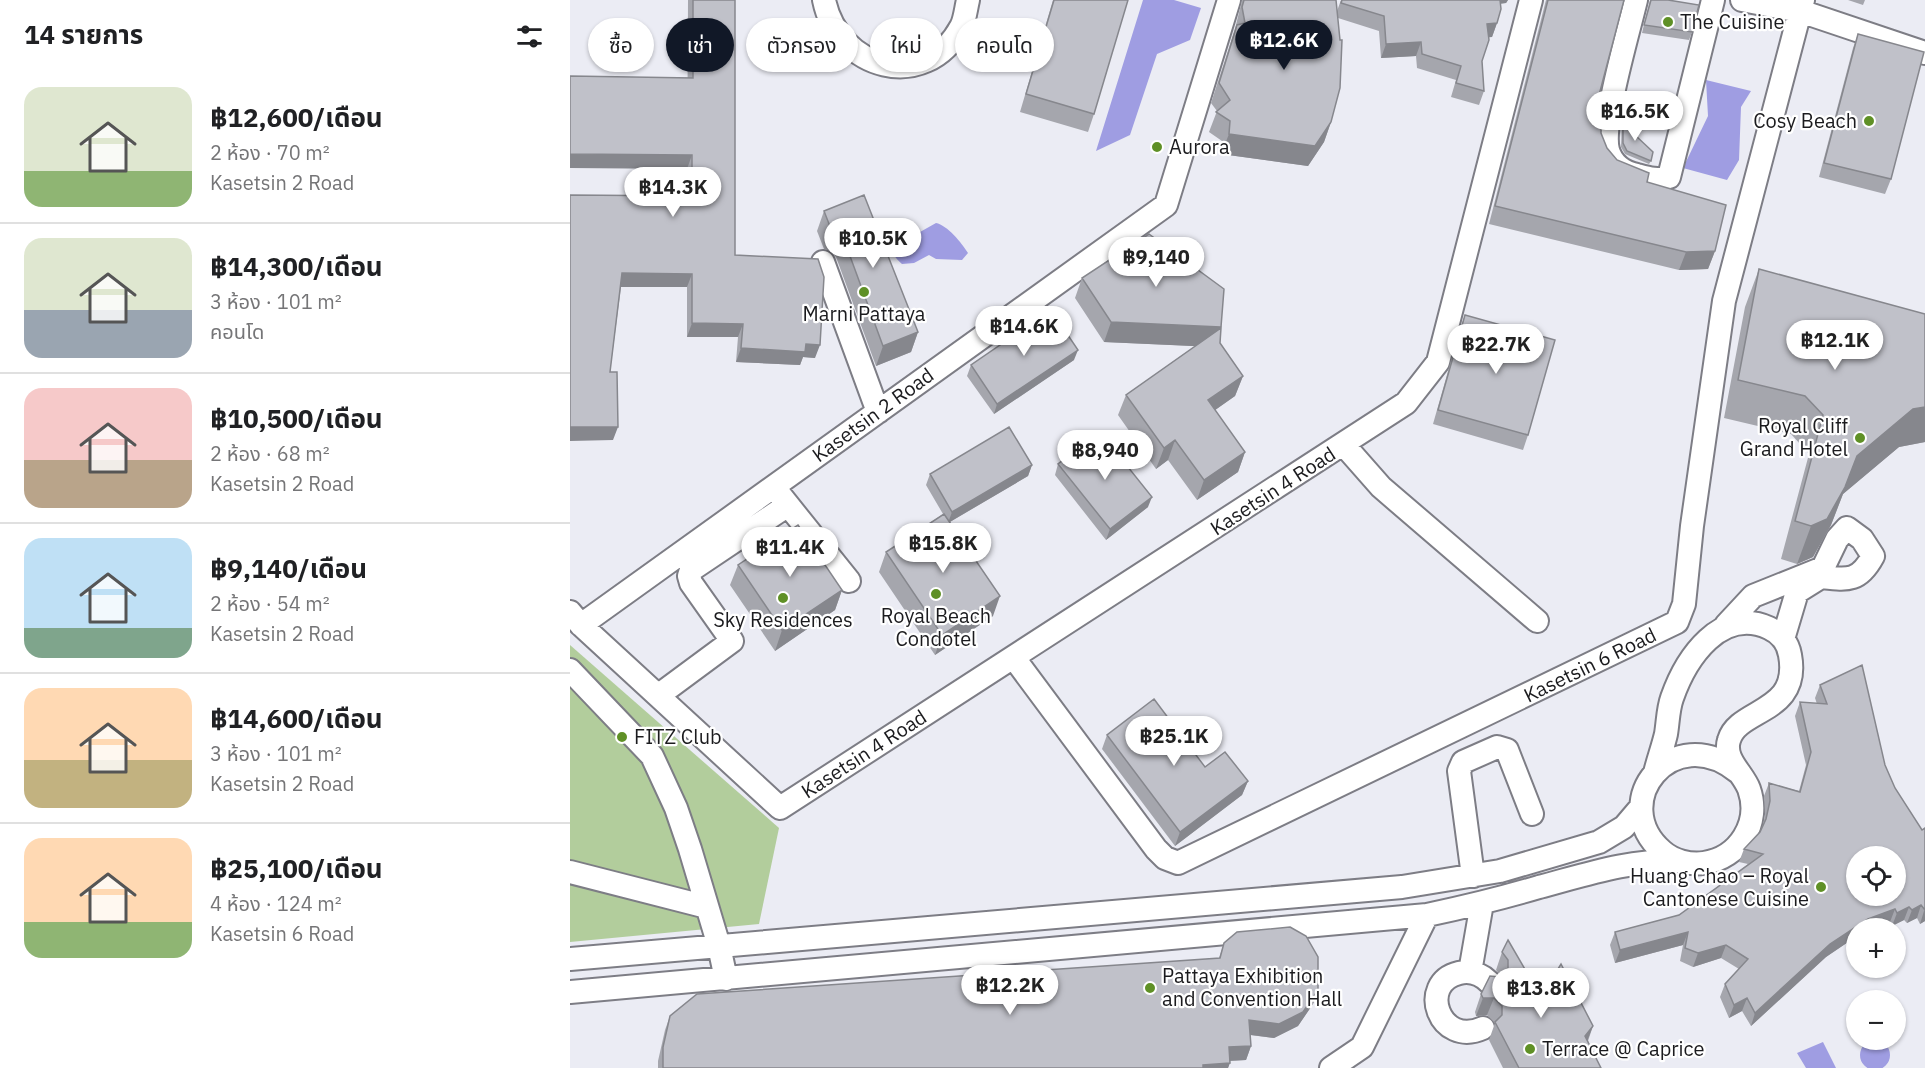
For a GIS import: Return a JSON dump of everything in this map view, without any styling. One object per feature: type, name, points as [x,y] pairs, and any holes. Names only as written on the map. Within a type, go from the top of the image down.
[{"type":"street","points":[[824,0],[832,27],[847,46],[884,67],[907,66],[929,58],[948,46],[962,26],[968,0]]},
{"type":"street","name":"Kasetsin 2 Road","points":[[576,618],[774,486],[1166,205],[1230,0]]},
{"type":"street","name":"Kasetsin 4 Road","points":[[659,695],[780,808],[1406,403],[1438,362],[1532,0]]},
{"type":"street","points":[[1636,0],[1606,142],[1616,165],[1627,173],[1663,179],[1669,177],[1713,0]]},
{"type":"street","points":[[1742,0],[1802,5],[1925,54]]},
{"type":"street","name":"Kasetsin 6 Road","points":[[1014,658],[1156,849],[1165,858],[1178,863],[1677,622],[1684,604],[1692,526],[1725,301],[1802,5]]},
{"type":"street","points":[[823,262],[878,412]]},
{"type":"street","points":[[1344,445],[1381,487],[1537,621]]},
{"type":"street","points":[[774,486],[849,581]]},
{"type":"street","points":[[576,618],[659,695],[732,641],[691,583],[688,576],[691,570],[788,505]]},
{"type":"street","points":[[1679,861],[1663,853],[1651,840],[1644,824],[1641,807],[1645,789],[1655,773],[1666,735],[1671,699],[1687,666],[1715,631],[1726,625],[1753,596],[1823,568],[1837,539],[1847,528],[1862,539],[1873,556],[1865,570],[1848,580],[1821,577],[1797,592],[1783,639]]},
{"type":"street","points":[[570,992],[1427,915],[1482,903],[1617,865],[1646,860],[1696,864],[1714,862],[1730,854],[1742,841],[1751,825],[1753,806],[1749,788],[1729,756],[1728,742],[1732,732],[1767,708],[1789,685],[1792,668],[1789,649],[1783,639],[1770,628],[1757,623],[1726,625]]},
{"type":"street","points":[[570,670],[652,756],[676,808],[719,946],[726,979]]},
{"type":"street","points":[[1473,876],[1459,771],[1463,762],[1497,747],[1507,750],[1532,814]]},
{"type":"street","points":[[1655,773],[1669,761],[1687,754],[1706,754],[1724,760],[1738,772]]},
{"type":"street","points":[[570,959],[1402,887],[1500,871],[1599,842],[1624,827],[1641,807]]},
{"type":"street","points":[[570,872],[707,907]]},
{"type":"street","points":[[1482,903],[1480,977],[1454,974],[1439,989],[1437,1009],[1442,1019],[1457,1031],[1467,1032],[1483,1028]]},
{"type":"street","points":[[1331,1068],[1362,1047],[1427,915]]},
{"type":"green space","name":"FITZ Club","points":[[570,645],[779,828],[759,924],[570,942]]},
{"type":"water","points":[[1143,0],[1174,0],[1201,8],[1190,40],[1157,54],[1130,135],[1096,151]]},
{"type":"water","points":[[1706,80],[1751,91],[1741,107],[1739,160],[1727,180],[1683,168],[1708,116]]},
{"type":"water","points":[[936,223],[949,231],[968,253],[962,260],[936,259],[929,255],[914,263],[902,264],[891,248],[890,240],[893,230],[920,232]]},
{"type":"water","points":[[1823,1042],[1836,1068],[1806,1068],[1797,1053]]},
{"type":"water","points":[[1861,1050],[1889,1050],[1890,1055],[1886,1066],[1881,1069],[1869,1069],[1864,1066]]},
{"type":"building","points":[[693,0],[735,0],[735,255],[818,259],[824,277],[820,345],[806,344],[805,352],[741,348],[743,324],[692,323],[692,274],[622,273],[610,372],[617,372],[618,427],[570,427],[570,195],[692,196],[692,155],[570,154],[570,76],[693,78],[693,72],[734,72],[734,18],[693,18]]},
{"type":"building","points":[[1054,0],[1128,0],[1094,114],[1026,94],[1033,72],[1054,72],[1054,18],[1049,18]]},
{"type":"building","points":[[1244,0],[1336,0],[1340,40],[1342,40],[1340,88],[1331,122],[1315,146],[1229,134],[1230,121],[1216,112],[1230,100],[1219,83],[1237,25],[1245,23],[1242,7]]},
{"type":"building","points":[[1342,0],[1500,0],[1501,9],[1497,23],[1487,24],[1489,40],[1482,61],[1484,91],[1456,83],[1461,66],[1422,54],[1421,42],[1386,44],[1384,16],[1341,3]]},
{"type":"building","points":[[1548,0],[1624,0],[1598,99],[1602,100],[1601,133],[1607,148],[1617,160],[1649,173],[1647,182],[1726,205],[1715,251],[1686,252],[1495,206]]},
{"type":"building","points":[[1651,0],[1699,5],[1692,32],[1644,25]]},
{"type":"building","name":"Cosy Beach","points":[[1858,34],[1924,52],[1891,179],[1824,163]]},
{"type":"building","points":[[1623,120],[1634,121],[1636,136],[1653,152],[1651,161],[1627,151],[1623,143]]},
{"type":"building","points":[[864,195],[918,332],[883,346],[843,237],[838,231],[831,229],[824,211]]},
{"type":"building","points":[[1149,234],[1224,289],[1221,327],[1111,322],[1082,278]]},
{"type":"building","name":"Royal Cliff Grand Hotel","points":[[1759,269],[1925,314],[1925,407],[1913,409],[1857,456],[1845,487],[1827,519],[1811,526],[1795,521],[1823,415],[1805,396],[1738,380]]},
{"type":"building","points":[[1051,310],[1078,350],[997,404],[971,365]]},
{"type":"building","points":[[1465,315],[1555,340],[1528,435],[1438,410]]},
{"type":"building","points":[[1221,328],[1220,343],[1243,376],[1208,400],[1245,452],[1204,480],[1175,440],[1164,448],[1126,395]]},
{"type":"building","points":[[1009,427],[1032,465],[952,512],[930,474]]},
{"type":"building","points":[[1100,432],[1152,497],[1110,529],[1058,464]]},
{"type":"building","name":"Royal Beach Condotel","points":[[944,514],[1000,596],[942,635],[886,552]]},
{"type":"building","name":"Sky Residences","points":[[798,525],[842,590],[782,630],[738,565]]},
{"type":"building","points":[[1862,665],[1885,765],[1895,788],[1922,830],[1925,828],[1925,910],[1921,905],[1912,910],[1909,907],[1897,913],[1895,909],[1871,918],[1846,918],[1846,933],[1830,944],[1755,1013],[1747,998],[1734,1005],[1725,984],[1748,959],[1726,945],[1698,953],[1685,948],[1688,932],[1620,950],[1615,932],[1679,915],[1763,854],[1744,849],[1760,832],[1766,819],[1770,801],[1769,783],[1800,792],[1811,752],[1800,702],[1827,704],[1820,685]]},
{"type":"building","points":[[1154,699],[1205,767],[1225,752],[1248,781],[1180,832],[1107,735]]},
{"type":"building","name":"Pattaya Exhibition and Convention Hall","points":[[1290,927],[1306,936],[1318,957],[1318,990],[1303,1012],[1279,1024],[1249,1020],[1251,1046],[1229,1047],[1230,1063],[1203,1065],[1203,1068],[663,1068],[663,1047],[670,1016],[697,994],[1220,958],[1224,943],[1237,932]]},
{"type":"building","points":[[1508,940],[1541,997],[1561,964],[1593,1026],[1585,1036],[1601,1068],[1519,1068],[1495,1022],[1502,1015],[1502,1006],[1494,998],[1483,998],[1481,994],[1490,976],[1500,977],[1508,968],[1508,960],[1502,952]]},
{"type":"place","name":"The Cuisine","points":[[1668,22]]},
{"type":"place","name":"Cosy Beach","points":[[1869,121]]},
{"type":"place","name":"Aurora","points":[[1157,147]]},
{"type":"place","name":"Marni Pattaya","points":[[864,292]]},
{"type":"place","name":"Royal Cliff Grand Hotel","points":[[1860,438]]},
{"type":"place","name":"Royal Beach Condotel","points":[[936,594]]},
{"type":"place","name":"Sky Residences","points":[[783,598]]},
{"type":"place","name":"FITZ Club","points":[[622,737]]},
{"type":"place","name":"Huang Chao – Royal Cantonese Cuisine","points":[[1821,887]]},
{"type":"place","name":"Pattaya Exhibition and Convention Hall","points":[[1150,988]]},
{"type":"place","name":"Terrace @ Caprice","points":[[1530,1049]]}]
